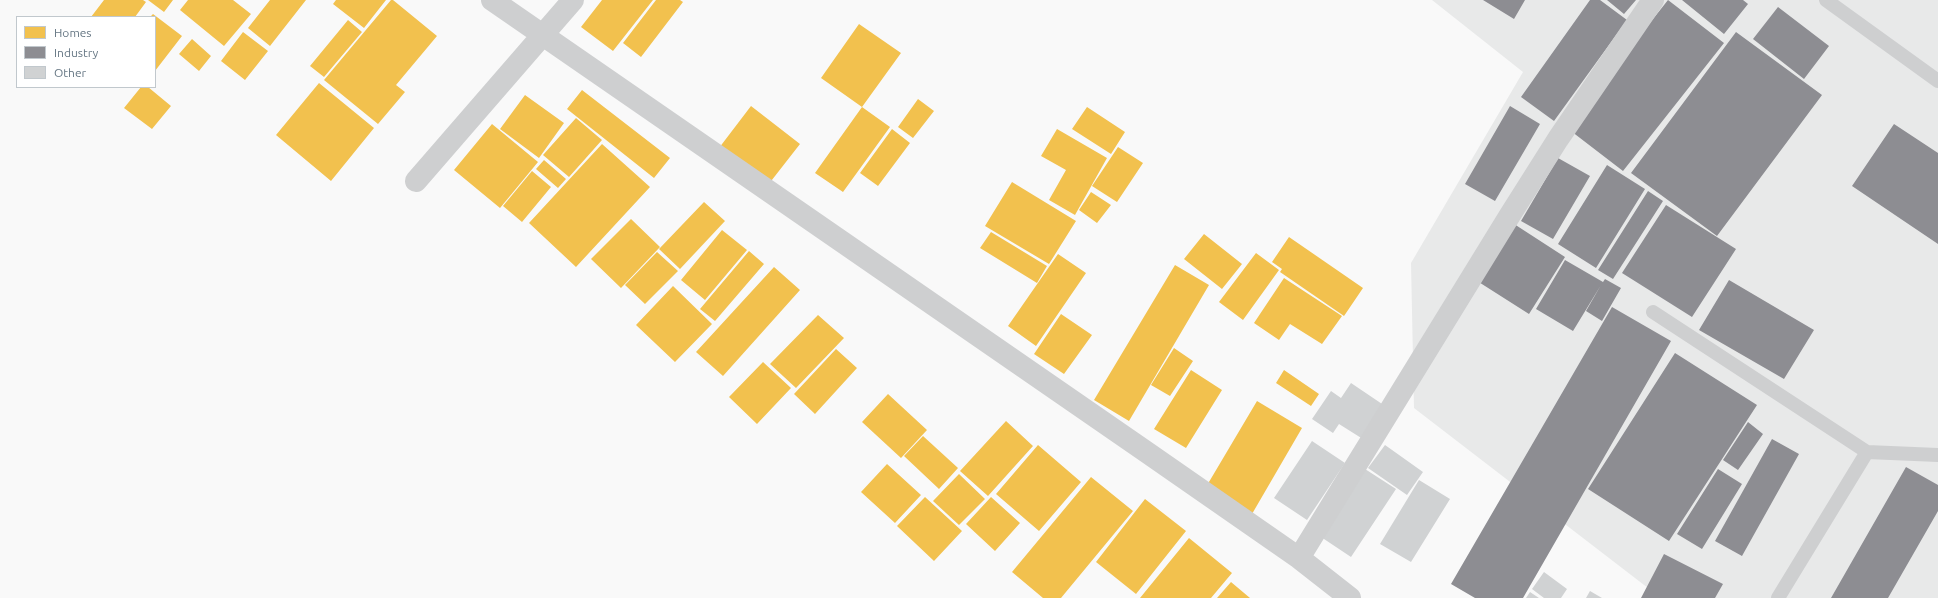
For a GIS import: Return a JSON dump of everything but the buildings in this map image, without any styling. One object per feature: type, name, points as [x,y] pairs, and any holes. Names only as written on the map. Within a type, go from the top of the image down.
[{"type":"street","points":[[492,0],[1299,558],[1350,598]]},
{"type":"street","points":[[416,181],[573,0]]},
{"type":"street","points":[[1299,558],[1510,214],[1558,139],[1653,0]]},
{"type":"lane","points":[[1826,0],[1934,76],[1938,81]]},
{"type":"lane","points":[[1653,312],[1866,452],[1938,455]]},
{"type":"lane","points":[[1778,598],[1866,452]]},
{"type":"shaded area","points":[[1432,0],[1938,0],[1938,598],[1661,598],[1414,408],[1411,263],[1523,72]]}]
